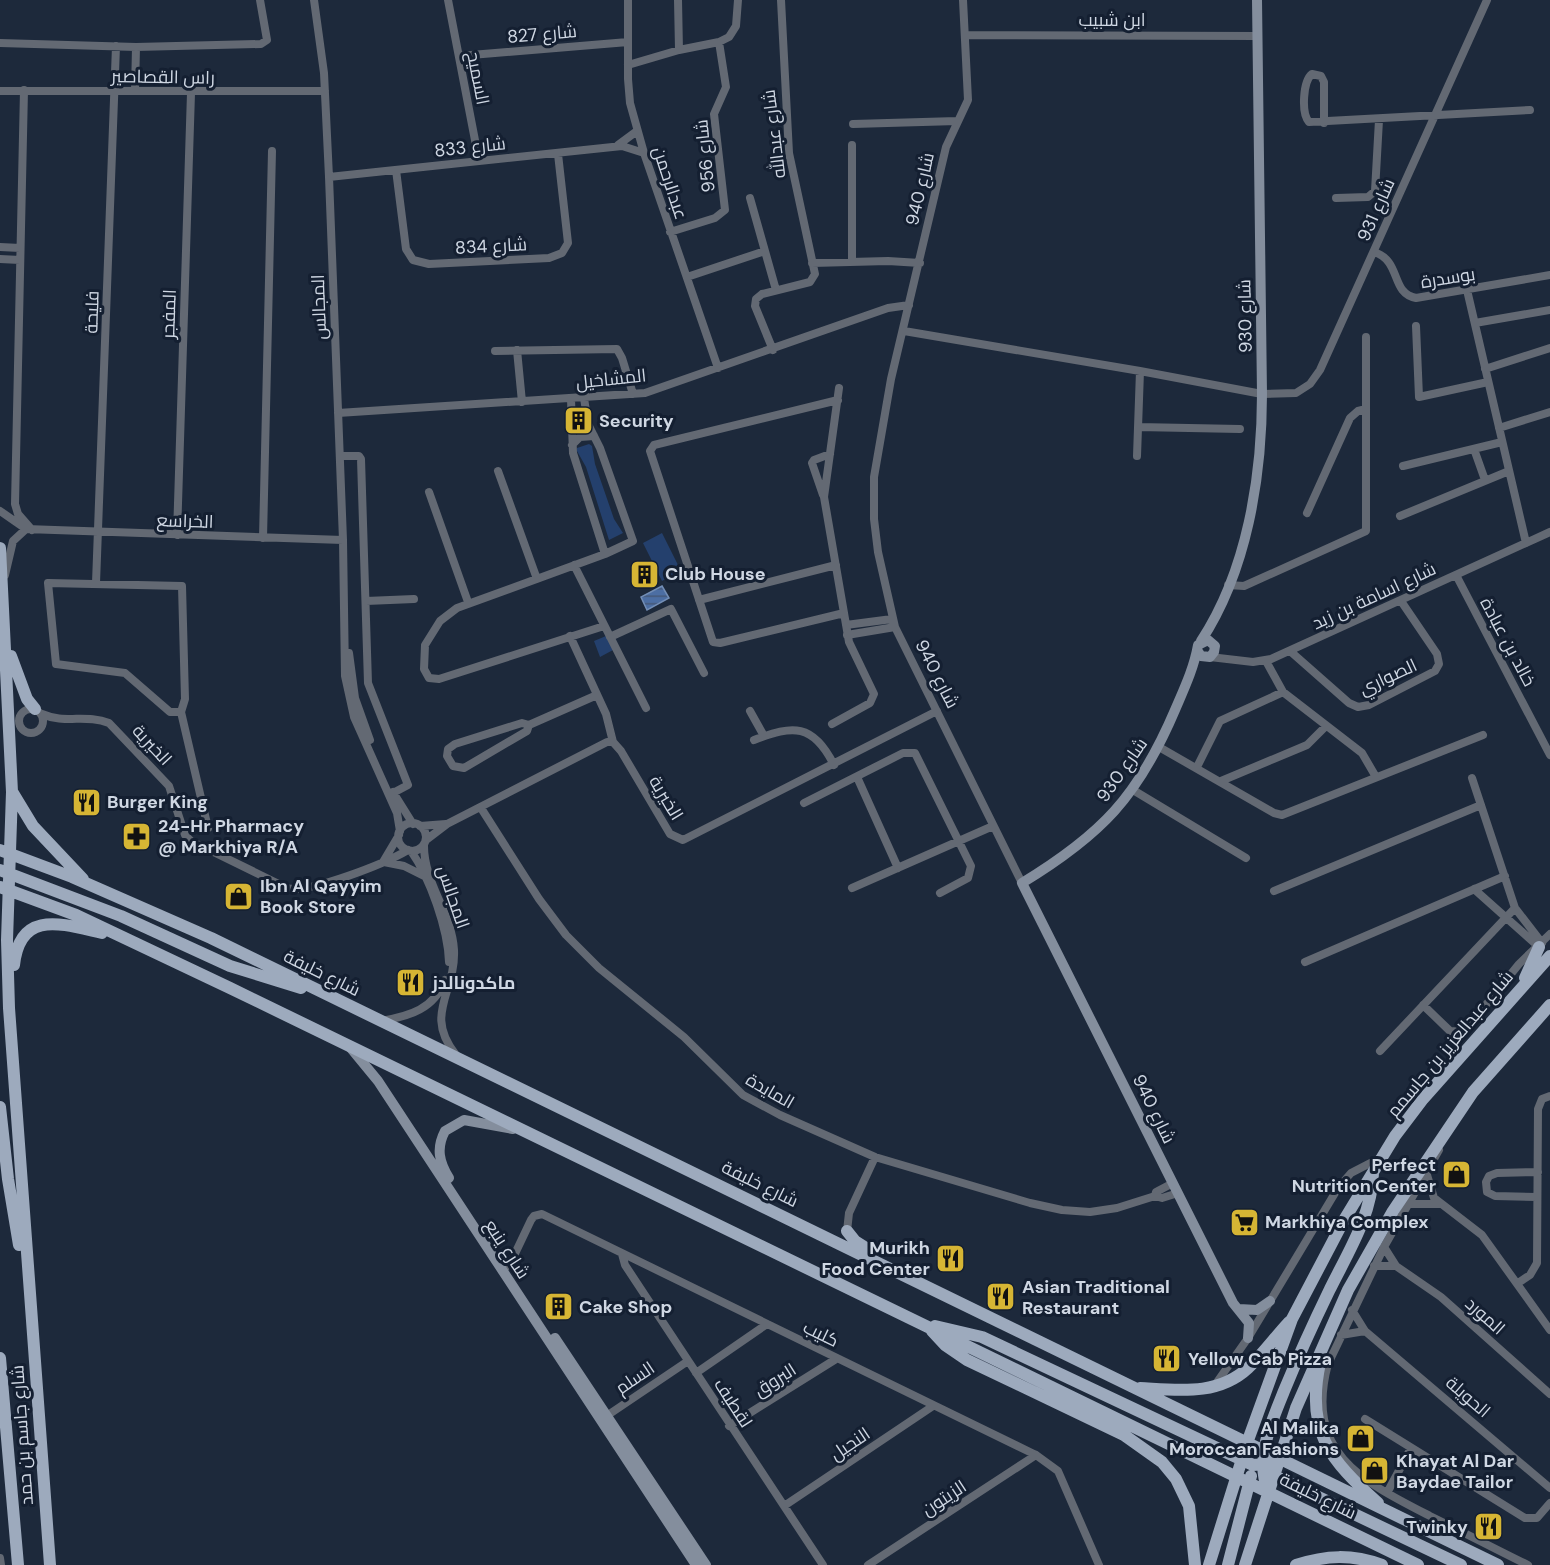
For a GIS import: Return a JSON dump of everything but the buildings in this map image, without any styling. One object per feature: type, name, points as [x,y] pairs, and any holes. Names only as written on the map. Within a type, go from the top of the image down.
[{"type":"main road","points":[[0,548],[12,792],[4,873],[5,889]]},
{"type":"main road","points":[[6,642],[27,699],[38,711]]},
{"type":"main road","points":[[12,792],[33,826],[91,885]]},
{"type":"main road","points":[[0,863],[6,852]]},
{"type":"main road","name":"شارع خليفة","points":[[6,852],[91,885],[190,928],[932,1287],[1278,1459],[1498,1565]]},
{"type":"main road","points":[[4,873],[122,916],[230,966],[286,985],[317,990]]},
{"type":"main road","name":"شارع خليفة","points":[[5,889],[76,915],[348,1044],[523,1132],[928,1325],[993,1361],[1268,1491],[1418,1565]]},
{"type":"main road","name":"شارع جاسم بن حمد","points":[[5,889],[9,1008],[50,1565]]},
{"type":"main road","points":[[9,1008],[18,942],[28,930],[41,924],[51,924],[124,938]]},
{"type":"main road","points":[[1520,988],[1540,945]]},
{"type":"main road","name":"شارع عبدالعزيز بن جاسمم","points":[[1257,1467],[1246,1443],[1292,1319],[1344,1220],[1381,1158],[1423,1099],[1550,956]]},
{"type":"main road","points":[[1391,1513],[1350,1478],[1331,1455],[1321,1437],[1315,1408],[1315,1383],[1335,1333],[1348,1290],[1393,1211],[1473,1092],[1550,1005]]},
{"type":"main road","points":[[0,1107],[8,1179],[32,1317]]},
{"type":"main road","points":[[1227,1565],[1249,1483],[1263,1451],[1274,1415],[1305,1341],[1365,1217],[1373,1189],[1373,1172]]},
{"type":"main road","points":[[847,1231],[855,1241],[932,1287]]},
{"type":"main road","points":[[1136,1388],[1195,1390],[1212,1388],[1236,1377],[1248,1367],[1292,1319]]},
{"type":"main road","points":[[928,1325],[982,1336],[1461,1565]]},
{"type":"main road","points":[[928,1325],[955,1353],[1135,1441],[1162,1462],[1176,1479],[1189,1506],[1195,1565]]},
{"type":"main road","points":[[1209,1565],[1236,1477],[1278,1459],[1309,1373],[1335,1333]]},
{"type":"main road","name":"شارع جاسم بن حمد","points":[[0,1358],[18,1565]]},
{"type":"main road","points":[[1245,1565],[1268,1491],[1257,1467]]},
{"type":"main road","points":[[1296,1565],[1316,1558],[1335,1556],[1353,1557],[1382,1565]]},
{"type":"street","points":[[0,43],[136,46],[265,43],[267,37],[260,0]]},
{"type":"street","name":"المجالس","points":[[314,0],[325,91],[329,177],[343,540],[344,665],[349,700],[397,813],[399,833]]},
{"type":"street","name":"السميح","points":[[448,0],[479,161]]},
{"type":"street","name":"عبدالرحمن","points":[[628,0],[628,89],[637,130],[718,369]]},
{"type":"street","points":[[678,0],[679,50]]},
{"type":"street","points":[[627,65],[679,50],[719,42],[735,31],[738,0]]},
{"type":"street","name":"شارع عبدالله","points":[[781,0],[783,79],[789,153],[812,263]]},
{"type":"street","name":"شارع 940","points":[[963,0],[968,100],[946,147],[884,412],[874,477],[874,519],[884,584],[895,627],[1233,1303],[1249,1323],[1248,1338]]},
{"type":"street","name":"شارع 930","points":[[1022,883],[1089,838],[1133,790],[1159,747],[1191,672],[1203,652],[1228,585],[1253,500],[1261,448],[1262,394],[1257,0]]},
{"type":"street","name":"شارع 931","points":[[904,331],[1262,394],[1296,393],[1316,378],[1487,0]]},
{"type":"street","name":"ابن شبيب","points":[[966,36],[1257,36]]},
{"type":"street","name":"شارع 827","points":[[459,56],[627,42]]},
{"type":"street","name":"شارع 956","points":[[670,232],[715,218],[725,210],[714,120],[716,109],[725,92],[719,42]]},
{"type":"street","name":"فليحة","points":[[96,583],[116,46]]},
{"type":"street","points":[[135,91],[136,46]]},
{"type":"street","points":[[1324,123],[1324,82],[1321,76],[1312,74],[1306,82],[1305,118],[1309,122],[1324,123],[1530,110]]},
{"type":"street","points":[[24,90],[15,504],[18,514],[29,530]]},
{"type":"street","name":"راس القصاصير","points":[[0,91],[191,93],[325,91]]},
{"type":"street","name":"المفجر","points":[[177,535],[191,93]]},
{"type":"street","points":[[1336,198],[1368,197],[1375,191],[1379,120]]},
{"type":"street","points":[[854,124],[957,121]]},
{"type":"street","name":"شارع 833","points":[[614,147],[627,140],[637,130]]},
{"type":"street","points":[[852,145],[852,261]]},
{"type":"street","name":"شارع 833","points":[[329,177],[614,147],[630,147],[644,153]]},
{"type":"street","points":[[263,538],[272,151]]},
{"type":"street","name":"شارع 834","points":[[396,170],[406,249],[413,260],[429,264],[549,258],[562,253],[568,243],[558,154]]},
{"type":"street","points":[[750,198],[776,290]]},
{"type":"street","points":[[0,248],[20,248]]},
{"type":"street","points":[[687,277],[765,251]]},
{"type":"street","name":"بوسدرة","points":[[1374,252],[1389,260],[1402,290],[1412,298],[1550,275]]},
{"type":"street","points":[[0,259],[20,260]]},
{"type":"street","points":[[773,350],[755,302],[762,294],[810,282],[815,274],[812,263],[920,262]]},
{"type":"street","points":[[1467,290],[1526,543]]},
{"type":"street","name":"المشاخيل","points":[[338,413],[571,399],[657,390],[888,308],[909,305]]},
{"type":"street","points":[[1475,323],[1550,310]]},
{"type":"street","points":[[1416,326],[1419,397],[1488,382]]},
{"type":"street","points":[[1228,585],[1244,586],[1366,531],[1366,337]]},
{"type":"street","points":[[1485,369],[1550,348]]},
{"type":"street","points":[[495,351],[617,349],[633,394]]},
{"type":"street","points":[[517,350],[522,402]]},
{"type":"street","points":[[1137,456],[1140,371]]},
{"type":"street","points":[[824,497],[839,387]]},
{"type":"street","points":[[584,398],[588,424],[633,540],[630,544],[574,566],[468,602],[447,614],[433,631],[423,657],[424,669],[429,678],[439,679],[604,626]]},
{"type":"street","points":[[571,399],[572,445],[575,462],[605,554]]},
{"type":"street","points":[[838,400],[651,447],[651,455],[709,636],[716,643],[844,613]]},
{"type":"street","points":[[1307,513],[1350,418],[1358,411],[1366,409]]},
{"type":"street","points":[[1499,429],[1550,412]]},
{"type":"street","points":[[1138,427],[1240,429]]},
{"type":"street","points":[[572,445],[580,437],[594,436]]},
{"type":"street","points":[[1403,466],[1502,442]]},
{"type":"street","points":[[1474,449],[1485,480]]},
{"type":"street","points":[[830,454],[812,463],[824,497],[847,635],[852,651],[872,687],[874,699],[832,724]]},
{"type":"street","points":[[340,456],[358,456],[361,459],[369,690],[408,784],[393,793]]},
{"type":"street","points":[[498,471],[537,579]]},
{"type":"street","points":[[1400,516],[1509,471]]},
{"type":"street","points":[[429,492],[468,602]]},
{"type":"street","points":[[0,511],[29,530]]},
{"type":"street","points":[[2,585],[13,541],[29,530]]},
{"type":"street","name":"الخراسع","points":[[29,530],[343,540]]},
{"type":"street","name":"شارع اسامة بن زيد","points":[[1203,652],[1253,662],[1266,661],[1550,532]]},
{"type":"street","points":[[574,566],[646,708]]},
{"type":"street","points":[[699,600],[836,566]]},
{"type":"street","name":"خالد بن عبادة","points":[[1456,575],[1550,755]]},
{"type":"street","points":[[180,712],[171,712],[125,673],[56,664],[48,583],[183,586],[185,699],[180,712],[208,828]]},
{"type":"street","points":[[366,600],[414,599]]},
{"type":"street","name":"الصواري","points":[[1290,651],[1349,703],[1358,707],[1369,705],[1435,671],[1439,664],[1437,654],[1401,601]]},
{"type":"street","points":[[610,637],[671,609],[704,674]]},
{"type":"street","name":"المجالس","points":[[345,614],[355,698],[393,793],[417,825]]},
{"type":"street","points":[[846,625],[892,618]]},
{"type":"street","name":"شارع 930","points":[[1213,624],[1214,645]]},
{"type":"street","points":[[847,635],[895,627]]},
{"type":"street","points":[[399,833],[400,844],[409,851],[425,842],[447,824],[602,742],[613,742],[609,723],[570,636]]},
{"type":"street","points":[[1203,652],[1208,640],[1214,645]]},
{"type":"street","name":"شارع اسامة بن زيد","points":[[1214,645],[1232,658]]},
{"type":"street","points":[[1266,661],[1283,692],[1325,727],[1362,753],[1377,777]]},
{"type":"street","points":[[1197,767],[1220,721],[1283,692]]},
{"type":"street","points":[[529,725],[527,731],[464,768],[453,766],[447,756],[448,749],[455,744],[522,723],[529,725],[597,695]]},
{"type":"street","points":[[24,711],[38,711],[43,726],[33,733],[25,731],[20,725],[19,718],[24,711]]},
{"type":"street","name":"الخيرية","points":[[38,711],[62,720]]},
{"type":"street","points":[[750,711],[764,736]]},
{"type":"street","name":"الخيرية","points":[[613,742],[621,751],[670,834],[678,840],[687,838],[834,765],[937,711]]},
{"type":"street","name":"الخيرية","points":[[43,726],[62,720],[101,720],[116,728],[169,786],[185,835],[200,846],[286,888],[294,890],[311,887],[409,851]]},
{"type":"street","points":[[1221,781],[1306,745],[1316,739],[1325,727]]},
{"type":"street","points":[[754,740],[780,730],[795,729],[819,739],[834,765]]},
{"type":"street","points":[[1159,747],[1274,813],[1282,815],[1483,735]]},
{"type":"street","points":[[804,803],[903,753],[915,753],[971,866],[969,876],[940,892]]},
{"type":"street","points":[[857,777],[898,868]]},
{"type":"street","points":[[1472,778],[1515,908],[1540,945]]},
{"type":"street","points":[[1133,790],[1246,858]]},
{"type":"street","points":[[1274,891],[1481,805]]},
{"type":"street","name":"المايدة","points":[[481,808],[538,899],[567,935],[599,968],[684,1037],[743,1095],[780,1115],[875,1157],[975,1188],[1062,1210],[1105,1210],[1155,1196],[1162,1198],[1178,1193]]},
{"type":"street","points":[[424,876],[404,866],[383,862],[405,825],[447,824]]},
{"type":"street","points":[[417,825],[425,832],[425,842]]},
{"type":"street","points":[[852,888],[993,826]]},
{"type":"street","name":"المجالس","points":[[425,842],[426,865],[453,944],[452,974],[441,1003],[440,1018],[444,1037],[461,1061]]},
{"type":"street","name":"المجالس","points":[[379,1021],[408,1016],[419,1011],[436,996],[446,979],[449,964],[446,936],[424,876],[409,851]]},
{"type":"street","points":[[1305,962],[1505,876]]},
{"type":"street","points":[[1474,889],[1505,919],[1540,945]]},
{"type":"street","points":[[1380,1052],[1515,908]]},
{"type":"street","name":"شارع عبدالعزيز بن جاسمم","points":[[1423,1005],[1449,1031],[1464,1032],[1516,967],[1550,934]]},
{"type":"street","name":"شارع ينبع","points":[[348,1044],[378,1081],[458,1198],[603,1418],[696,1565]]},
{"type":"street","points":[[1518,1283],[1530,1275],[1537,1263],[1539,1103],[1550,1096]]},
{"type":"street","name":"شارع ينبع","points":[[458,1198],[440,1160],[440,1141],[445,1131],[464,1120],[523,1132]]},
{"type":"street","points":[[1335,1333],[1352,1310],[1384,1247],[1427,1175],[1445,1132]]},
{"type":"street","points":[[847,1231],[849,1214],[875,1157]]},
{"type":"street","name":"شارع عبدالعزيز بن جاسمم","points":[[1212,1388],[1248,1338],[1344,1179],[1381,1158]]},
{"type":"street","points":[[1537,1197],[1495,1196],[1487,1192],[1486,1182],[1492,1174],[1538,1172]]},
{"type":"street","points":[[1427,1175],[1430,1191],[1440,1204],[1482,1235],[1550,1330]]},
{"type":"street","name":"المايدة","points":[[1155,1196],[1156,1192],[1173,1183]]},
{"type":"street","points":[[1410,1204],[1440,1204]]},
{"type":"street","name":"كليب","points":[[505,1269],[531,1220],[538,1214],[546,1216],[1036,1455],[1052,1466],[1063,1480],[1099,1565]]},
{"type":"street","name":"المورد","points":[[1384,1247],[1396,1266],[1441,1298],[1550,1394]]},
{"type":"street","name":"لقطيف","points":[[622,1254],[625,1265],[729,1426],[823,1565]]},
{"type":"street","points":[[1374,1266],[1396,1266]]},
{"type":"street","points":[[1239,1309],[1257,1310],[1270,1301]]},
{"type":"street","name":"الحويلة","points":[[1352,1310],[1365,1331],[1550,1488]]},
{"type":"street","points":[[696,1372],[767,1324]]},
{"type":"street","points":[[1335,1333],[1365,1331]]},
{"type":"street","name":"شارع خليفة","points":[[1335,1333],[1323,1382],[1325,1421],[1329,1436],[1349,1467],[1387,1493],[1528,1565]]},
{"type":"street","name":"البروق","points":[[729,1426],[836,1359]]},
{"type":"street","name":"السلم","points":[[603,1418],[688,1361]]},
{"type":"street","name":"النجيل","points":[[784,1506],[933,1406]]},
{"type":"street","name":"شارع ينبع","points":[[603,1418],[706,1565]]},
{"type":"street","points":[[1365,1419],[1524,1518],[1537,1518],[1550,1503]]},
{"type":"street","points":[[1387,1493],[1411,1448]]},
{"type":"street","name":"الزيتون","points":[[868,1565],[1036,1455]]},
{"type":"street","points":[[0,1558],[1,1565]]},
{"type":"shaded area","points":[[589,444],[592,446],[595,464],[614,519],[623,533],[609,540],[586,467],[577,451],[577,448]]},
{"type":"shaded area","points":[[662,533],[681,571],[662,581],[643,543]]},
{"type":"shaded area","points":[[662,586],[669,598],[647,610],[641,597]]},
{"type":"shaded area","points":[[606,636],[613,650],[600,657],[594,641]]},
{"type":"place","name":"Security","points":[[578,421]]},
{"type":"place","name":"Club House","points":[[644,574]]},
{"type":"place","name":"Burger King","points":[[86,802]]},
{"type":"place","name":"24-Hr Pharmacy @ Markhiya R/A","points":[[137,836]]},
{"type":"place","name":"Ibn Al Qayyim Book Store","points":[[239,896]]},
{"type":"place","name":"ماكدونالدز","points":[[411,983]]},
{"type":"place","name":"Perfect Nutrition Center","points":[[1457,1175]]},
{"type":"place","name":"Markhiya Complex","points":[[1244,1222]]},
{"type":"place","name":"Murikh Food Center","points":[[951,1258]]},
{"type":"place","name":"Asian Traditional Restaurant","points":[[1001,1297]]},
{"type":"place","name":"Cake Shop","points":[[558,1307]]},
{"type":"place","name":"Yellow Cab Pizza","points":[[1167,1359]]},
{"type":"place","name":"Al Malika Moroccan Fashions","points":[[1360,1438]]},
{"type":"place","name":"Khayat Al Dar Baydae Tailor","points":[[1375,1471]]},
{"type":"place","name":"Twinky","points":[[1489,1527]]}]
